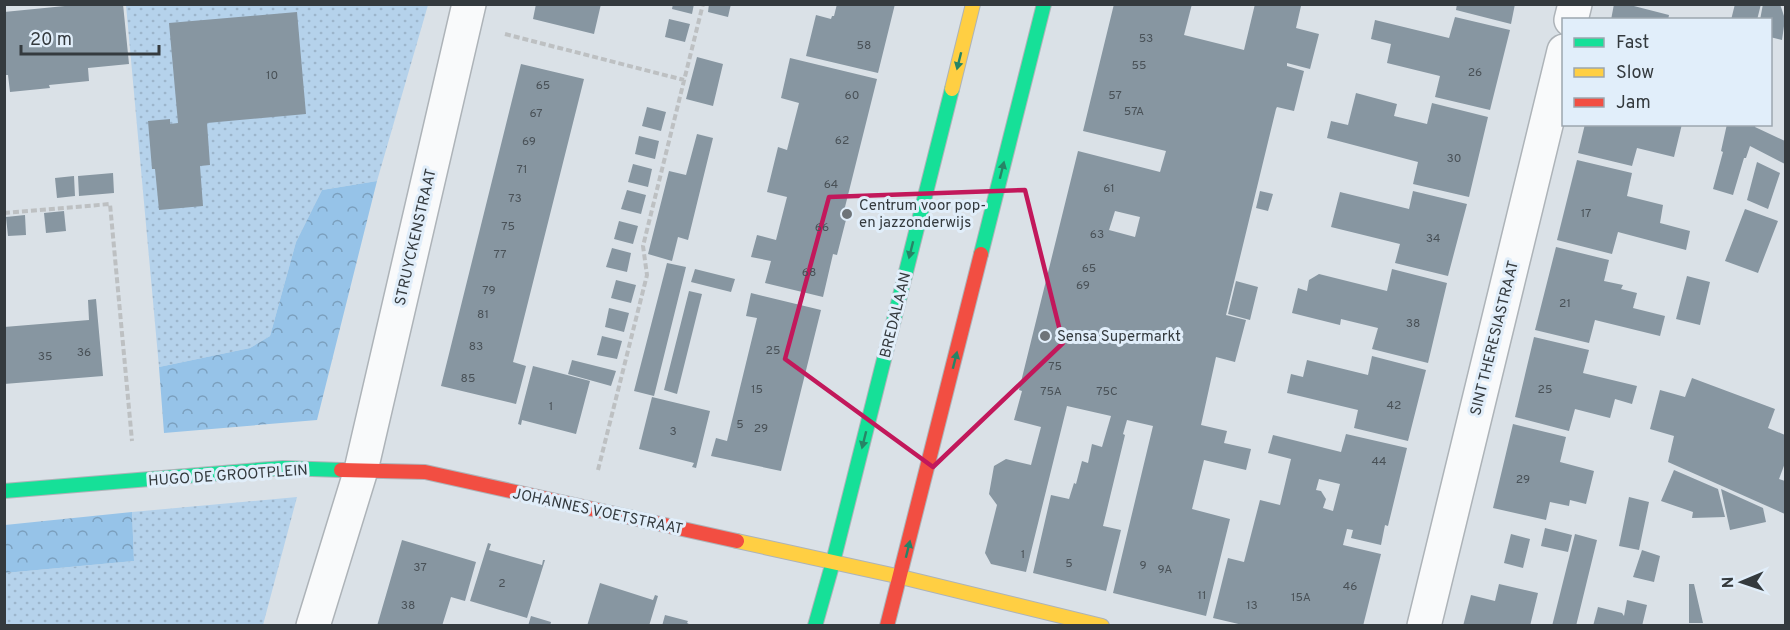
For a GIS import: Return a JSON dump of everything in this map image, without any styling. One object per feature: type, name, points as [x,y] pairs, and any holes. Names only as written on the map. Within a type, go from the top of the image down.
[{"type":"street","name":"BREDALAAN","points":[[815,626],[973,4]]},
{"type":"street","points":[[887,626],[1044,4]]},
{"type":"street","name":"STRUYCKENSTRAAT","points":[[361,470],[467,14]]},
{"type":"street","name":"SINT THERESIASTRAAT","points":[[1424,626],[1562,55]]},
{"type":"street","name":"HUGO DE GROOTPLEIN","points":[[4,491],[283,468],[361,470]]},
{"type":"street","name":"JOHANNES VOETSTRAAT","points":[[361,470],[425,472],[901,577],[1102,626]]},
{"type":"street","points":[[313,626],[361,470]]},
{"type":"path","points":[[589,509],[646,275],[643,246],[703,4]]},
{"type":"path","points":[[467,14],[684,80]]},
{"type":"path","points":[[4,213],[110,204],[136,481]]},
{"type":"highlighted area","points":[[1025,190],[1063,343],[933,467],[785,359],[829,197]]},
{"type":"shaded area","points":[[126,5],[428,5],[377,181],[322,190],[296,242],[270,336],[250,348],[159,367]]},
{"type":"shaded area","points":[[297,497],[263,625],[5,626],[5,573],[134,561],[132,512]]},
{"type":"green space","points":[[377,181],[317,420],[164,433],[159,367],[250,348],[270,336],[296,242],[322,190]]},
{"type":"green space","points":[[132,512],[134,561],[5,573],[5,525]]},
{"type":"building","points":[[85,4],[123,4],[129,64],[88,68],[89,81],[10,92],[8,75],[4,75],[4,12]]},
{"type":"building","points":[[536,4],[601,4],[594,34],[533,19]]},
{"type":"building","points":[[673,4],[694,4],[692,14],[672,9]]},
{"type":"building","points":[[709,4],[731,4],[728,17],[708,12]]},
{"type":"building","points":[[837,4],[895,4],[878,73],[806,56],[816,15],[831,19]]},
{"type":"building","points":[[1114,4],[1192,4],[1184,35],[1244,50],[1255,4],[1301,6],[1296,28],[1319,34],[1310,69],[1287,63],[1287,66],[1304,71],[1294,111],[1277,107],[1276,109],[1226,315],[1246,320],[1235,362],[1216,357],[1201,425],[1227,431],[1224,443],[1251,449],[1246,470],[1204,460],[1192,509],[1230,519],[1206,616],[1113,593],[1153,426],[1127,420],[1123,434],[1125,435],[1103,526],[1121,530],[1106,591],[1033,573],[1051,495],[1069,499],[1082,461],[1088,463],[1092,444],[1102,447],[1111,416],[1067,406],[1026,572],[991,564],[985,553],[997,505],[989,494],[994,466],[1006,459],[1031,465],[1041,427],[1014,420],[1022,391],[1019,390],[1078,151],[1160,172],[1166,151],[1083,131]],"holes":[[[1115,211],[1140,217],[1135,237],[1109,230]]]},
{"type":"building","points":[[1457,4],[1515,4],[1511,24],[1456,10]]},
{"type":"building","points":[[1614,4],[1626,4],[1669,15],[1668,18],[1611,18]]},
{"type":"building","points":[[1735,4],[1761,4],[1758,18],[1732,18]]},
{"type":"building","points":[[1763,4],[1780,4],[1785,19],[1782,40],[1772,38],[1772,18],[1760,18]]},
{"type":"building","points":[[297,12],[306,114],[207,123],[210,165],[200,166],[203,206],[159,210],[155,169],[152,169],[148,121],[170,119],[170,124],[178,123],[169,23]]},
{"type":"building","points":[[1455,17],[1510,30],[1490,110],[1435,97],[1440,76],[1387,63],[1391,44],[1371,39],[1375,20],[1449,38]]},
{"type":"building","points":[[669,19],[690,24],[685,42],[665,37]]},
{"type":"building","points":[[697,57],[723,64],[713,106],[686,99]]},
{"type":"building","points":[[790,58],[877,79],[844,211],[848,212],[837,255],[833,254],[823,297],[765,283],[771,261],[751,257],[757,235],[776,240],[787,197],[767,192],[778,147],[787,150],[799,103],[781,98]]},
{"type":"building","points":[[521,64],[584,79],[513,362],[526,366],[516,404],[441,386]]},
{"type":"building","points":[[1356,93],[1397,104],[1394,116],[1427,124],[1432,103],[1488,117],[1469,197],[1413,184],[1418,162],[1327,138],[1331,121],[1348,125]]},
{"type":"building","points":[[647,107],[666,112],[661,131],[642,126]]},
{"type":"building","points":[[1585,126],[1682,126],[1674,157],[1637,148],[1632,166],[1578,153]]},
{"type":"building","points":[[1727,126],[1755,126],[1785,141],[1785,164],[1750,146],[1733,195],[1713,189],[1723,152],[1721,151]]},
{"type":"building","points":[[697,134],[713,138],[688,240],[678,237],[672,261],[648,254],[669,171],[686,175]]},
{"type":"building","points":[[639,136],[659,141],[655,159],[635,154]]},
{"type":"building","points":[[1577,160],[1632,173],[1627,196],[1663,205],[1660,223],[1690,231],[1686,250],[1618,232],[1612,254],[1557,240]]},
{"type":"building","points":[[1757,162],[1780,173],[1768,209],[1747,200]]},
{"type":"building","points":[[633,164],[652,169],[648,187],[628,182]]},
{"type":"building","points":[[113,173],[114,193],[79,196],[78,176]]},
{"type":"building","points":[[74,176],[75,196],[57,198],[55,178]]},
{"type":"building","points":[[627,190],[646,195],[641,214],[621,209]]},
{"type":"building","points":[[1260,191],[1273,194],[1268,211],[1256,208]]},
{"type":"building","points":[[1413,191],[1467,204],[1448,276],[1395,263],[1400,244],[1331,227],[1340,192],[1409,209]]},
{"type":"building","points":[[1745,209],[1778,221],[1758,273],[1725,261]]},
{"type":"building","points":[[64,211],[66,231],[46,233],[44,213]]},
{"type":"building","points":[[25,215],[26,235],[8,236],[6,217]]},
{"type":"building","points":[[619,221],[638,226],[633,244],[614,239]]},
{"type":"building","points":[[1556,247],[1609,260],[1604,281],[1623,285],[1621,289],[1637,293],[1633,308],[1665,316],[1660,336],[1595,320],[1589,343],[1535,330]]},
{"type":"building","points":[[612,248],[631,253],[627,272],[606,267]]},
{"type":"building","points":[[667,263],[686,267],[654,396],[634,391]]},
{"type":"building","points":[[695,269],[735,279],[731,292],[691,282]]},
{"type":"building","points":[[1392,269],[1447,283],[1428,363],[1372,349],[1378,328],[1341,319],[1340,325],[1292,313],[1298,288],[1307,291],[1309,280],[1319,274],[1387,291]]},
{"type":"building","points":[[1687,276],[1710,282],[1700,325],[1676,319]]},
{"type":"building","points":[[616,280],[636,285],[631,303],[611,298]]},
{"type":"building","points":[[1236,281],[1258,287],[1250,320],[1228,314]]},
{"type":"building","points":[[689,291],[702,294],[677,394],[664,390]]},
{"type":"building","points":[[751,293],[821,310],[781,471],[711,456],[716,438],[727,441],[757,318],[746,316]]},
{"type":"building","points":[[96,299],[103,376],[4,384],[4,327],[89,320],[88,300]]},
{"type":"building","points":[[609,308],[629,313],[624,332],[605,327]]},
{"type":"building","points":[[602,336],[622,341],[617,359],[597,355]]},
{"type":"building","points":[[1534,337],[1589,350],[1583,373],[1637,386],[1632,404],[1615,399],[1610,418],[1575,409],[1569,431],[1515,417]]},
{"type":"building","points":[[1372,356],[1426,370],[1408,441],[1354,428],[1358,410],[1287,393],[1291,374],[1303,377],[1307,360],[1368,375]]},
{"type":"building","points":[[572,360],[616,371],[611,386],[568,374]]},
{"type":"building","points":[[533,366],[590,381],[576,434],[522,420],[521,425],[518,424]]},
{"type":"building","points":[[1692,378],[1775,409],[1768,428],[1785,435],[1785,463],[1779,479],[1785,481],[1785,514],[1668,462],[1674,436],[1650,429],[1660,390],[1685,397]]},
{"type":"building","points":[[652,397],[710,411],[696,468],[692,467],[694,463],[639,449]]},
{"type":"building","points":[[1513,424],[1566,437],[1560,462],[1594,471],[1586,504],[1570,500],[1569,506],[1550,502],[1546,520],[1493,508]]},
{"type":"building","points":[[1346,434],[1407,448],[1388,526],[1385,525],[1381,545],[1351,538],[1353,530],[1347,529],[1343,545],[1381,554],[1363,626],[1247,626],[1213,618],[1228,558],[1244,562],[1260,500],[1280,505],[1291,459],[1268,453],[1273,435],[1341,452]],"holes":[[[1319,479],[1340,484],[1333,511],[1323,508],[1326,499],[1321,491],[1316,490]]]},
{"type":"building","points":[[1674,470],[1718,489],[1725,517],[1692,518],[1693,512],[1661,501]]},
{"type":"building","points":[[1721,489],[1763,508],[1766,522],[1730,530]]},
{"type":"building","points":[[1629,497],[1649,502],[1639,550],[1619,546]]},
{"type":"building","points":[[1545,528],[1572,535],[1568,552],[1541,546]]},
{"type":"building","points":[[1511,534],[1530,539],[1523,568],[1504,563]]},
{"type":"building","points":[[1575,534],[1597,540],[1576,626],[1552,626]]},
{"type":"building","points":[[402,540],[476,562],[465,601],[451,597],[442,626],[377,626]]},
{"type":"building","points":[[488,543],[491,544],[489,550],[542,565],[545,560],[527,618],[470,601]]},
{"type":"building","points":[[1642,550],[1660,556],[1654,582],[1633,577]]},
{"type":"building","points":[[600,583],[653,600],[655,595],[658,596],[649,626],[587,626]]},
{"type":"building","points":[[1499,584],[1538,593],[1530,626],[1463,626],[1471,595],[1495,601]]},
{"type":"building","points":[[1689,584],[1694,584],[1703,623],[1689,623]]},
{"type":"building","points":[[1627,600],[1647,605],[1642,626],[1593,626],[1598,607],[1622,613],[1624,616]]},
{"type":"building","points":[[665,615],[688,621],[687,623],[693,626],[662,626]]},
{"type":"building","points":[[531,616],[551,622],[550,626],[528,626]]},
{"type":"traffic: fast","points":[[981,254],[1044,4]]},
{"type":"traffic: fast","points":[[815,626],[952,89]]},
{"type":"traffic: fast","points":[[4,491],[283,468],[341,470]]},
{"type":"traffic: slow","points":[[952,89],[973,4]]},
{"type":"traffic: slow","points":[[737,541],[901,577],[1102,626]]},
{"type":"traffic: jam","points":[[887,626],[981,254]]},
{"type":"traffic: jam","points":[[341,470],[425,472],[737,541]]},
{"type":"place","name":"Centrum voor pop- en jazzonderwijs","points":[[847,214]]},
{"type":"place","name":"Sensa Supermarkt","points":[[1045,336]]}]
